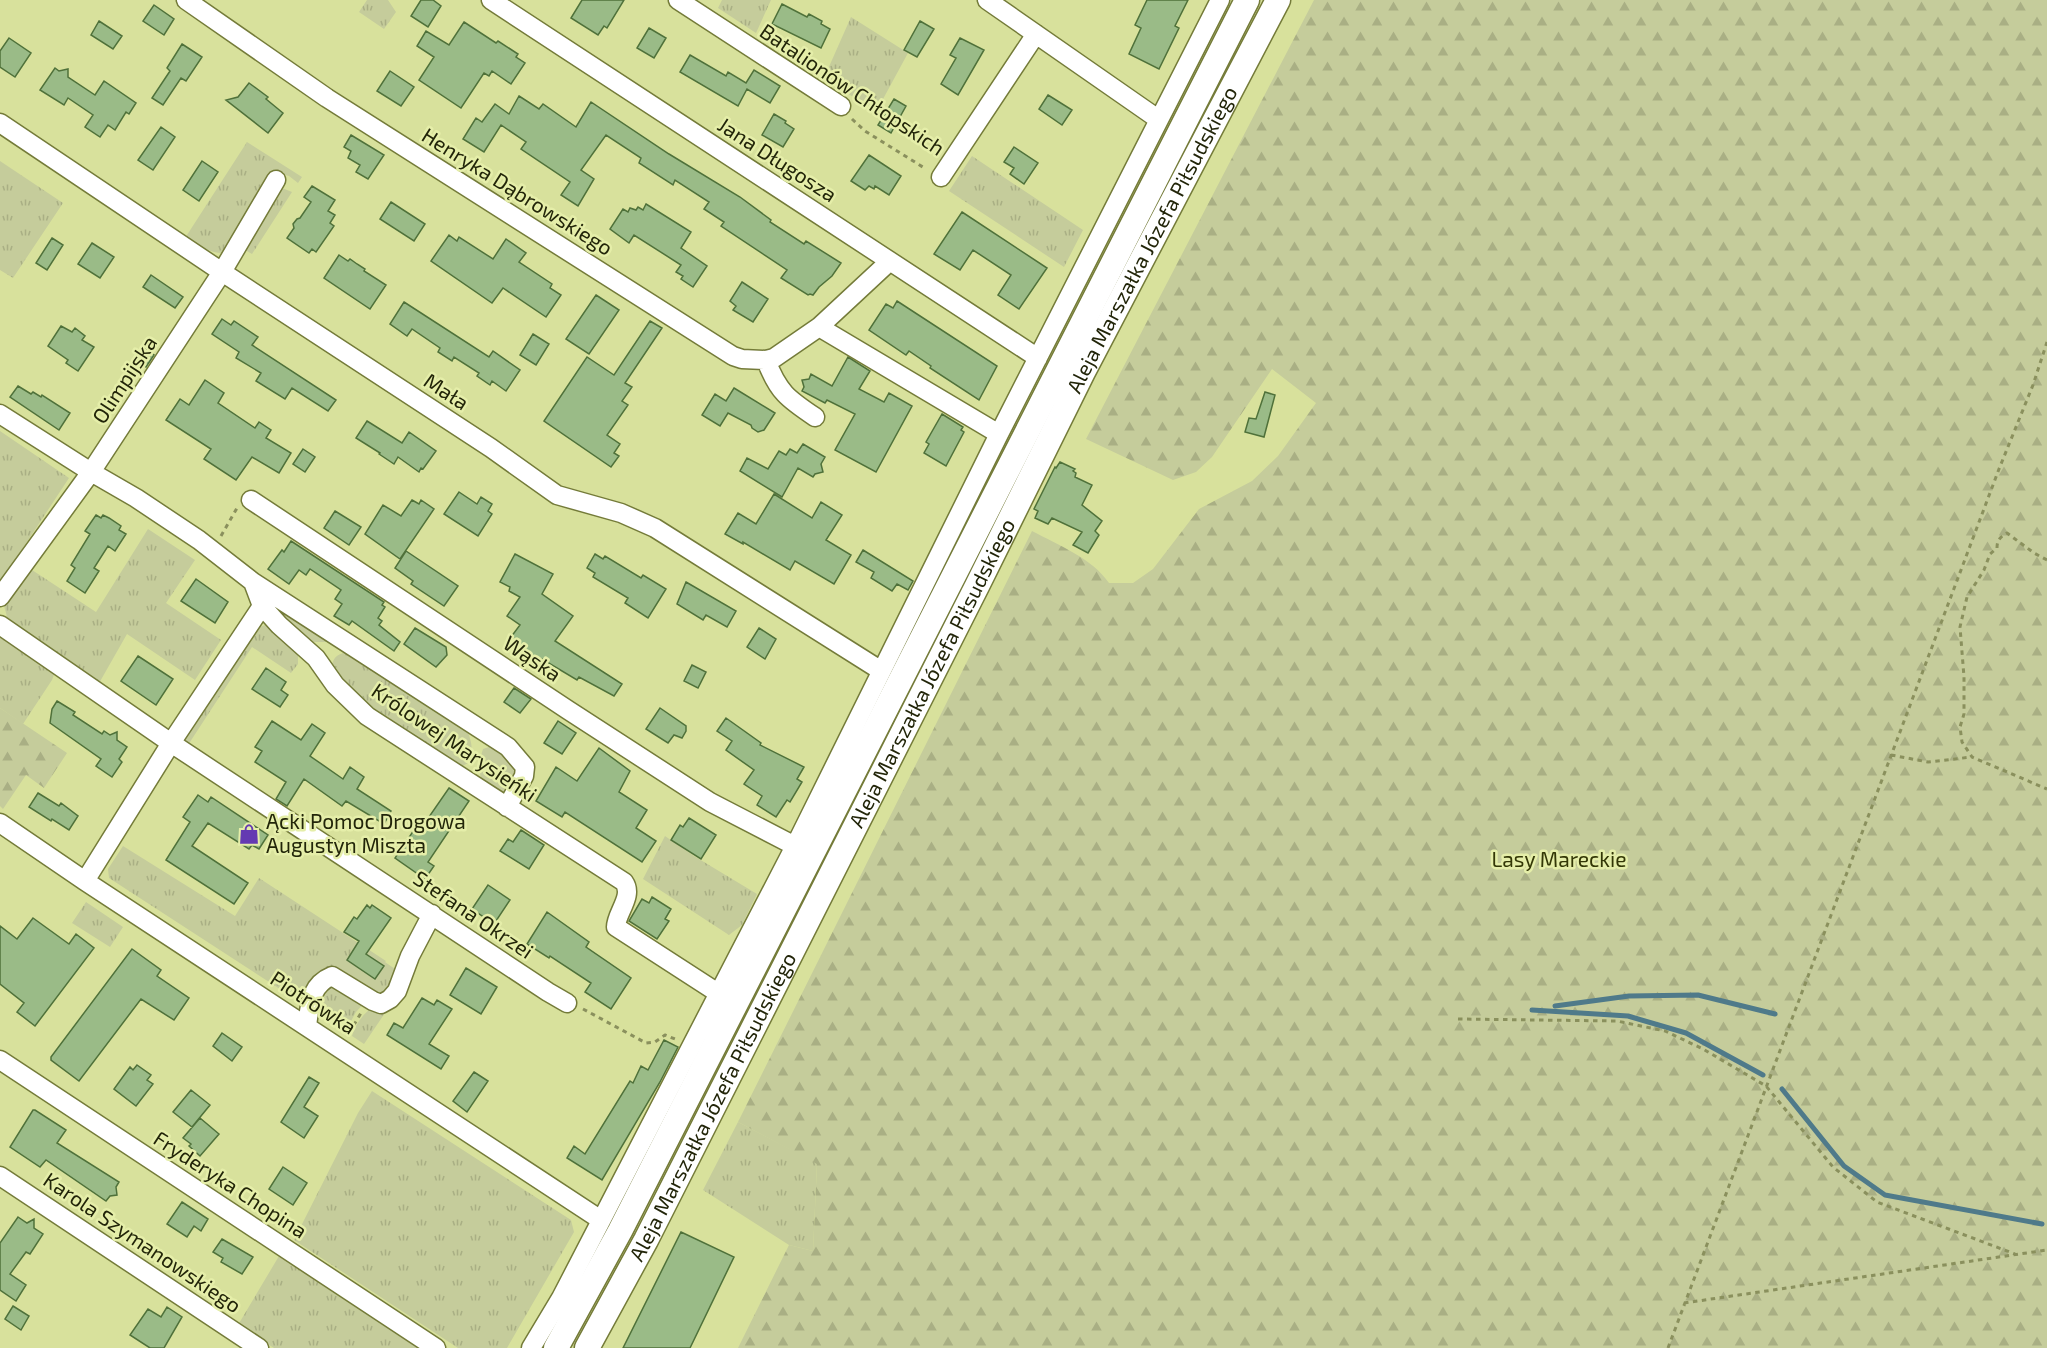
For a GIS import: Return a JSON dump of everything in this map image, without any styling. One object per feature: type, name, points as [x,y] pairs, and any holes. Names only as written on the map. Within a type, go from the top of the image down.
[{"type":"main road","name":"Aleja Marszałka Józefa Piłsudskiego","points":[[556,1348],[626,1221],[1247,0]]},
{"type":"main road","name":"Aleja Marszałka Józefa Piłsudskiego","points":[[587,1348],[646,1240],[977,586],[1078,381],[1278,0]]},
{"type":"street","name":"Henryka Dąbrowskiego","points":[[186,0],[327,98],[733,356],[742,359],[766,360]]},
{"type":"street","name":"Jana Długosza","points":[[491,0],[1038,358]]},
{"type":"street","name":"Batalionów Chłopskich","points":[[678,0],[841,106]]},
{"type":"street","points":[[987,0],[1158,119]]},
{"type":"street","points":[[531,1348],[561,1298],[795,846],[880,670],[1220,0]]},
{"type":"street","points":[[941,177],[1036,34]]},
{"type":"street","name":"Mała","points":[[0,123],[491,448],[557,495],[621,513],[655,528],[880,670]]},
{"type":"street","name":"Olimpijska","points":[[0,597],[91,472],[222,272],[276,180]]},
{"type":"street","points":[[815,417],[790,401],[780,390],[766,360],[774,358],[819,327],[890,261]]},
{"type":"street","points":[[819,327],[999,434]]},
{"type":"street","points":[[0,414],[136,498],[212,550],[253,582],[508,747],[525,767],[524,776],[507,807]]},
{"type":"street","name":"Wąska","points":[[251,500],[568,710],[701,795],[752,825],[795,846]]},
{"type":"street","name":"Królowej Marysieńki","points":[[253,582],[262,606],[279,625],[316,658],[335,685],[367,716],[624,882],[628,891],[616,921],[616,927],[718,993]]},
{"type":"street","points":[[85,881],[171,742],[262,606]]},
{"type":"street","name":"Stefana Okrzei","points":[[0,626],[171,742],[567,1003]]},
{"type":"street","name":"Piotrówka","points":[[0,823],[601,1220]]},
{"type":"street","points":[[307,1026],[314,991],[324,980],[332,976],[373,1001],[384,1003],[390,999],[396,991],[410,956],[432,914]]},
{"type":"street","name":"Fryderyka Chopina","points":[[0,1060],[436,1348]]},
{"type":"street","name":"Karola Szymanowskiego","points":[[0,1176],[260,1348]]},
{"type":"path","name":"Batalionów Chłopskich","points":[[841,106],[865,131],[941,177]]},
{"type":"path","points":[[1668,1348],[2033,385],[2047,342]]},
{"type":"path","points":[[212,550],[242,499],[251,500]]},
{"type":"path","points":[[1972,757],[1962,742],[1960,727],[1964,714],[1960,627],[1967,597],[1984,570],[1990,554],[1997,548],[1997,542],[2007,533],[2047,560]]},
{"type":"path","points":[[1891,755],[1928,762],[1972,757],[2047,789]]},
{"type":"path","points":[[343,1050],[354,1024],[373,1001]]},
{"type":"path","points":[[567,1003],[576,1005],[646,1043],[655,1042],[665,1035],[690,1048]]},
{"type":"path","points":[[1458,1019],[1617,1021],[1665,1031],[1703,1049],[1766,1086],[1833,1167],[1877,1202],[2015,1254]]},
{"type":"path","points":[[1684,1303],[2047,1250]]},
{"type":"green space","points":[[367,0],[388,0],[396,12],[384,29],[359,12]]},
{"type":"green space","points":[[722,0],[771,0],[756,33],[718,8]]},
{"type":"green space","name":"Lasy Mareckie","points":[[1314,0],[2047,0],[2047,1348],[738,1348],[789,1245],[813,1251],[817,1164],[738,1122],[1032,531],[1084,559],[1109,583],[1133,583],[1153,569],[1199,509],[1252,481],[1278,456],[1316,403],[1272,369],[1212,457],[1196,472],[1173,480],[1086,439]]},
{"type":"green space","points":[[851,17],[908,53],[876,112],[824,78]]},
{"type":"green space","points":[[247,142],[302,177],[298,183],[289,176],[278,173],[223,253],[208,250],[187,238],[187,235]]},
{"type":"green space","points":[[972,156],[1083,230],[1064,267],[949,191]]},
{"type":"green space","points":[[0,161],[63,203],[13,278],[0,270]]},
{"type":"green space","points":[[282,188],[292,192],[252,254],[240,247],[278,190]]},
{"type":"green space","points":[[0,431],[69,478],[0,583]]},
{"type":"green space","points":[[148,529],[195,560],[166,603],[221,640],[195,680],[127,634],[98,685],[9,625],[4,605],[29,568],[96,612]]},
{"type":"green space","points":[[273,602],[332,638],[327,642],[310,642],[272,608]]},
{"type":"green space","points":[[265,625],[276,629],[298,651],[298,664],[291,673],[252,647],[188,745],[179,740],[253,634]]},
{"type":"green space","points":[[0,634],[55,672],[23,724],[0,708]]},
{"type":"green space","points":[[343,653],[354,656],[465,726],[471,744],[468,763],[459,768],[373,714],[331,669],[334,659]]},
{"type":"green space","points":[[0,708],[67,753],[44,788],[26,775],[3,809],[0,806]]},
{"type":"green space","points":[[497,748],[517,769],[504,792],[496,794],[482,785],[481,780],[482,753],[483,749]]},
{"type":"green space","points":[[665,836],[757,894],[742,925],[729,935],[643,879]]},
{"type":"green space","points":[[123,846],[235,916],[259,878],[386,961],[398,975],[383,997],[333,970],[303,1004],[109,878],[108,869]]},
{"type":"green space","points":[[86,902],[123,927],[110,947],[72,923]]},
{"type":"green space","points":[[333,980],[366,1001],[356,1012],[345,1032],[316,1012]]},
{"type":"green space","points":[[374,1006],[385,1013],[364,1044],[352,1036],[360,1019]]},
{"type":"green space","points":[[372,1091],[571,1220],[574,1232],[507,1348],[458,1348],[294,1240],[358,1113]]},
{"type":"green space","points":[[738,1122],[817,1163],[813,1251],[789,1245],[703,1190]]},
{"type":"green space","points":[[279,1256],[421,1348],[274,1348],[238,1325]]},
{"type":"building","points":[[421,0],[433,0],[441,6],[428,27],[411,16]]},
{"type":"building","points":[[582,0],[624,0],[607,28],[604,26],[598,35],[571,18]]},
{"type":"building","points":[[1147,0],[1188,0],[1175,26],[1179,28],[1159,69],[1129,54],[1141,28],[1135,25]]},
{"type":"building","points":[[782,4],[807,17],[809,14],[822,21],[821,24],[830,29],[821,48],[772,24]]},
{"type":"building","points":[[154,5],[174,19],[164,35],[143,21]]},
{"type":"building","points":[[99,21],[122,36],[113,49],[91,35]]},
{"type":"building","points":[[920,21],[934,29],[917,57],[904,50]]},
{"type":"building","points":[[464,22],[518,54],[516,57],[525,63],[511,84],[492,71],[489,76],[484,73],[461,108],[419,80],[434,57],[417,46],[426,31],[449,45]]},
{"type":"building","points":[[649,28],[666,38],[654,58],[637,48]]},
{"type":"building","points":[[9,38],[31,53],[15,77],[0,67],[0,51]]},
{"type":"building","points":[[960,38],[984,50],[958,95],[941,84],[956,58],[950,55]]},
{"type":"building","points":[[182,44],[202,57],[186,81],[181,78],[163,105],[152,98],[170,71],[167,68]]},
{"type":"building","points":[[690,55],[726,76],[728,72],[746,83],[754,70],[780,86],[770,103],[747,89],[738,106],[680,72]]},
{"type":"building","points":[[55,68],[59,71],[68,69],[68,77],[95,95],[104,81],[136,103],[129,114],[126,112],[115,130],[108,125],[100,137],[85,127],[93,115],[68,98],[64,105],[40,90]]},
{"type":"building","points":[[390,71],[414,87],[401,106],[377,91]]},
{"type":"building","points":[[249,83],[268,97],[266,99],[283,113],[268,133],[226,100],[238,97]]},
{"type":"building","points":[[1048,95],[1072,110],[1062,125],[1039,109]]},
{"type":"building","points":[[519,96],[539,109],[543,104],[576,127],[591,102],[669,154],[740,197],[771,220],[770,222],[804,244],[806,241],[841,263],[813,295],[808,295],[781,278],[787,270],[721,226],[724,222],[704,209],[709,202],[675,180],[673,185],[639,163],[641,158],[606,135],[581,170],[594,179],[578,206],[561,195],[570,182],[521,149],[526,142],[501,125],[484,152],[463,139],[476,118],[482,122],[495,104],[509,114]]},
{"type":"building","points":[[894,99],[906,106],[891,133],[878,125]]},
{"type":"building","points":[[774,114],[794,129],[783,147],[762,135]]},
{"type":"building","points":[[161,127],[175,137],[153,170],[138,160]]},
{"type":"building","points":[[351,135],[384,155],[368,179],[356,172],[360,165],[348,158],[351,151],[344,147]]},
{"type":"building","points":[[1014,147],[1038,163],[1024,184],[1010,174],[1014,168],[1004,162]]},
{"type":"building","points":[[869,155],[901,176],[889,195],[875,186],[874,189],[869,186],[865,190],[851,181]]},
{"type":"building","points":[[202,161],[218,172],[199,201],[183,190]]},
{"type":"building","points":[[312,186],[335,200],[328,211],[335,215],[330,223],[334,226],[316,252],[312,249],[309,253],[287,238],[294,228],[293,224],[311,202],[304,197]]},
{"type":"building","points":[[391,202],[425,224],[414,241],[380,219]]},
{"type":"building","points":[[646,204],[691,232],[681,248],[707,266],[693,287],[681,279],[683,276],[676,272],[681,265],[634,235],[629,243],[610,229],[623,209],[628,212],[630,208],[636,210],[638,207],[643,210]]},
{"type":"building","points":[[962,212],[1047,268],[1019,309],[998,295],[1011,275],[973,250],[960,270],[934,254]]},
{"type":"building","points":[[449,235],[457,241],[459,237],[493,259],[506,239],[526,253],[519,262],[552,284],[550,288],[561,295],[546,317],[503,288],[492,303],[431,261]]},
{"type":"building","points":[[52,238],[63,245],[47,270],[36,263]]},
{"type":"building","points":[[92,243],[114,257],[100,278],[78,264]]},
{"type":"building","points":[[339,255],[348,261],[350,259],[386,285],[370,309],[324,278]]},
{"type":"building","points":[[151,275],[183,297],[175,308],[143,287]]},
{"type":"building","points":[[742,282],[768,299],[753,322],[733,310],[736,306],[730,301]]},
{"type":"building","points":[[596,295],[619,310],[589,354],[566,339]]},
{"type":"building","points":[[897,301],[997,366],[979,400],[930,368],[931,366],[909,351],[906,355],[869,330],[886,304],[893,308]]},
{"type":"building","points":[[404,302],[489,357],[493,351],[520,370],[506,391],[492,381],[490,385],[477,376],[479,373],[454,357],[452,361],[438,352],[440,348],[412,329],[407,336],[390,324]]},
{"type":"building","points":[[222,319],[231,325],[234,321],[258,337],[252,345],[336,400],[328,411],[292,388],[285,399],[256,381],[261,373],[236,358],[239,352],[212,334]]},
{"type":"building","points":[[650,321],[662,328],[625,383],[632,387],[622,401],[628,405],[607,435],[620,444],[614,453],[619,456],[611,467],[544,421],[587,357],[614,375]]},
{"type":"building","points":[[61,326],[72,332],[75,328],[85,336],[82,340],[94,347],[78,371],[66,363],[68,360],[48,346]]},
{"type":"building","points":[[533,334],[549,344],[536,365],[520,355]]},
{"type":"building","points":[[145,348],[154,355],[146,367],[135,360]]},
{"type":"building","points":[[848,357],[870,371],[859,389],[884,402],[889,393],[912,406],[876,472],[835,450],[855,414],[827,400],[825,403],[802,391],[804,387],[802,380],[809,379],[811,374],[832,386]]},
{"type":"building","points":[[205,380],[224,393],[218,403],[255,428],[259,422],[271,430],[266,438],[291,453],[279,473],[252,457],[236,480],[204,459],[211,449],[166,420],[180,399],[189,405]]},
{"type":"building","points":[[18,386],[31,394],[33,392],[41,397],[42,395],[70,413],[59,430],[10,397]]},
{"type":"building","points":[[734,388],[775,413],[764,430],[758,432],[751,425],[728,413],[720,426],[702,415],[715,394],[726,401]]},
{"type":"building","points":[[1265,392],[1275,395],[1264,437],[1245,432],[1249,418],[1256,419]]},
{"type":"building","points":[[942,414],[963,427],[961,430],[964,432],[946,466],[924,453],[929,444],[926,442]]},
{"type":"building","points":[[367,421],[402,443],[409,432],[436,451],[419,472],[398,457],[394,464],[356,438]]},
{"type":"building","points":[[803,444],[825,457],[821,464],[823,472],[813,477],[798,468],[782,497],[740,471],[747,458],[768,469],[779,451],[786,455],[790,449],[797,453]]},
{"type":"building","points":[[303,449],[315,457],[305,472],[293,464]]},
{"type":"building","points":[[1060,462],[1075,469],[1073,471],[1076,473],[1075,477],[1092,485],[1082,505],[1102,521],[1095,531],[1099,535],[1088,553],[1073,545],[1082,532],[1052,518],[1048,524],[1035,518],[1038,511],[1034,509],[1055,467]]},
{"type":"building","points":[[459,492],[477,504],[481,497],[492,504],[488,511],[492,514],[478,536],[444,514]]},
{"type":"building","points":[[774,494],[812,518],[821,502],[842,515],[826,540],[851,555],[834,584],[795,561],[790,570],[725,534],[738,513],[756,524]]},
{"type":"building","points":[[412,500],[419,504],[421,500],[434,509],[400,559],[365,534],[383,505],[401,516]]},
{"type":"building","points":[[335,511],[361,527],[349,545],[324,528]]},
{"type":"building","points":[[96,515],[109,518],[121,526],[119,530],[126,534],[115,551],[108,546],[94,568],[99,571],[85,593],[67,581],[75,568],[71,565],[90,534],[85,531]]},
{"type":"building","points":[[291,541],[384,602],[382,605],[385,607],[378,618],[382,621],[379,625],[400,642],[394,651],[352,621],[349,625],[334,616],[342,604],[335,599],[341,590],[310,569],[306,575],[299,570],[289,584],[268,569]]},
{"type":"building","points":[[863,550],[913,581],[908,590],[897,584],[892,591],[871,578],[874,572],[856,562]]},
{"type":"building","points":[[406,551],[458,586],[444,606],[411,584],[413,581],[395,568]]},
{"type":"building","points":[[515,554],[553,574],[542,594],[573,616],[555,641],[622,684],[614,696],[579,677],[577,680],[542,659],[536,667],[511,649],[513,645],[508,641],[520,625],[507,616],[520,597],[509,591],[510,587],[500,582]]},
{"type":"building","points":[[595,554],[603,559],[605,556],[641,578],[643,575],[666,589],[648,618],[625,603],[628,598],[593,577],[595,573],[587,568]]},
{"type":"building","points":[[196,579],[228,602],[215,623],[181,601]]},
{"type":"building","points":[[686,582],[736,611],[727,627],[706,615],[703,620],[677,604]]},
{"type":"building","points":[[415,628],[446,647],[447,655],[436,667],[404,644]]},
{"type":"building","points":[[759,628],[776,639],[765,659],[747,647]]},
{"type":"building","points":[[138,656],[173,679],[156,705],[121,681]]},
{"type":"building","points":[[692,665],[706,672],[698,688],[684,681]]},
{"type":"building","points":[[266,668],[286,682],[281,690],[288,695],[280,707],[252,689]]},
{"type":"building","points":[[514,688],[531,699],[520,713],[504,702]]},
{"type":"building","points":[[57,701],[75,712],[73,715],[102,734],[104,731],[110,735],[117,732],[117,740],[127,747],[119,759],[122,762],[112,777],[96,766],[101,759],[50,723],[52,709]]},
{"type":"building","points":[[660,708],[686,726],[682,738],[674,735],[668,743],[646,729]]},
{"type":"building","points":[[726,718],[761,743],[760,745],[804,767],[797,779],[802,782],[790,802],[787,800],[776,817],[757,805],[762,796],[744,784],[754,770],[726,750],[732,741],[717,731]]},
{"type":"building","points":[[272,721],[301,740],[312,724],[325,733],[310,756],[343,779],[350,767],[364,777],[357,789],[391,811],[384,824],[346,801],[342,806],[304,779],[287,806],[276,799],[286,782],[255,762],[262,751],[255,747]]},
{"type":"building","points":[[558,721],[576,733],[562,754],[544,743]]},
{"type":"building","points":[[599,748],[630,771],[619,792],[647,810],[636,828],[656,841],[642,862],[565,812],[562,817],[536,801],[556,767],[577,781]]},
{"type":"building","points":[[449,788],[469,801],[428,862],[434,866],[425,879],[395,858],[416,827],[420,830]]},
{"type":"building","points":[[38,793],[59,806],[61,803],[78,816],[69,830],[29,807]]},
{"type":"building","points":[[198,795],[208,802],[211,797],[268,835],[259,849],[252,845],[249,849],[208,823],[192,846],[248,883],[234,904],[166,860],[190,822],[183,817]]},
{"type":"building","points":[[689,818],[716,835],[701,859],[671,840],[680,825],[683,827]]},
{"type":"building","points":[[521,830],[544,845],[529,869],[500,851],[508,839],[513,842]]},
{"type":"building","points":[[488,885],[510,900],[494,924],[472,909]]},
{"type":"building","points":[[652,897],[671,909],[665,919],[669,921],[657,939],[629,921],[642,899],[649,903]]},
{"type":"building","points":[[367,905],[370,908],[372,905],[391,918],[366,954],[384,966],[375,979],[347,960],[359,941],[344,932],[354,917],[357,919]]},
{"type":"building","points":[[547,912],[589,942],[586,947],[631,978],[611,1009],[585,992],[591,983],[527,944]]},
{"type":"building","points":[[33,918],[69,944],[76,934],[94,948],[35,1026],[17,1012],[24,1003],[0,984],[0,926],[17,939]]},
{"type":"building","points":[[132,949],[161,970],[157,976],[189,998],[174,1020],[141,999],[79,1081],[51,1060],[51,1057]]},
{"type":"building","points":[[466,968],[497,987],[481,1014],[450,995]]},
{"type":"building","points":[[422,998],[434,1005],[437,1000],[452,1009],[429,1044],[449,1056],[441,1069],[387,1035],[394,1023],[403,1028]]},
{"type":"building","points":[[222,1033],[242,1047],[232,1061],[213,1046]]},
{"type":"building","points":[[664,1040],[678,1047],[602,1180],[567,1158],[574,1146],[585,1154],[630,1081],[633,1083],[641,1066],[648,1070]]},
{"type":"building","points":[[137,1065],[151,1075],[147,1080],[153,1084],[136,1106],[114,1089],[130,1067],[133,1070]]},
{"type":"building","points":[[474,1072],[488,1081],[467,1112],[453,1101]]},
{"type":"building","points":[[309,1077],[319,1083],[304,1107],[318,1116],[304,1138],[281,1122]]},
{"type":"building","points":[[191,1090],[210,1105],[192,1127],[173,1112]]},
{"type":"building","points":[[33,1110],[66,1130],[57,1143],[119,1182],[116,1187],[117,1195],[110,1196],[106,1201],[46,1160],[40,1167],[10,1147]]},
{"type":"building","points":[[200,1118],[219,1134],[200,1156],[183,1138]]},
{"type":"building","points":[[283,1167],[307,1183],[293,1205],[269,1189]]},
{"type":"building","points":[[182,1202],[208,1219],[201,1231],[194,1226],[187,1237],[167,1224]]},
{"type":"building","points":[[18,1217],[27,1223],[34,1219],[34,1228],[43,1234],[30,1254],[26,1252],[10,1274],[26,1285],[16,1301],[0,1290],[0,1243]]},
{"type":"building","points":[[681,1232],[734,1257],[690,1348],[623,1348]]},
{"type":"building","points":[[222,1239],[253,1257],[242,1274],[221,1262],[223,1258],[213,1252]]},
{"type":"building","points":[[13,1306],[29,1316],[21,1330],[5,1319]]},
{"type":"building","points":[[167,1307],[182,1317],[164,1348],[150,1348],[130,1335],[148,1309],[161,1317]]},
{"type":"waterway","points":[[1555,1006],[1629,996],[1698,995],[1775,1014]]},
{"type":"waterway","points":[[1532,1010],[1628,1016],[1686,1033],[1763,1075]]},
{"type":"waterway","points":[[1782,1089],[1844,1166],[1885,1195],[2042,1224]]},
{"type":"place","name":"Ącki Pomoc Drogowa Augustyn Miszta","points":[[249,834]]}]
